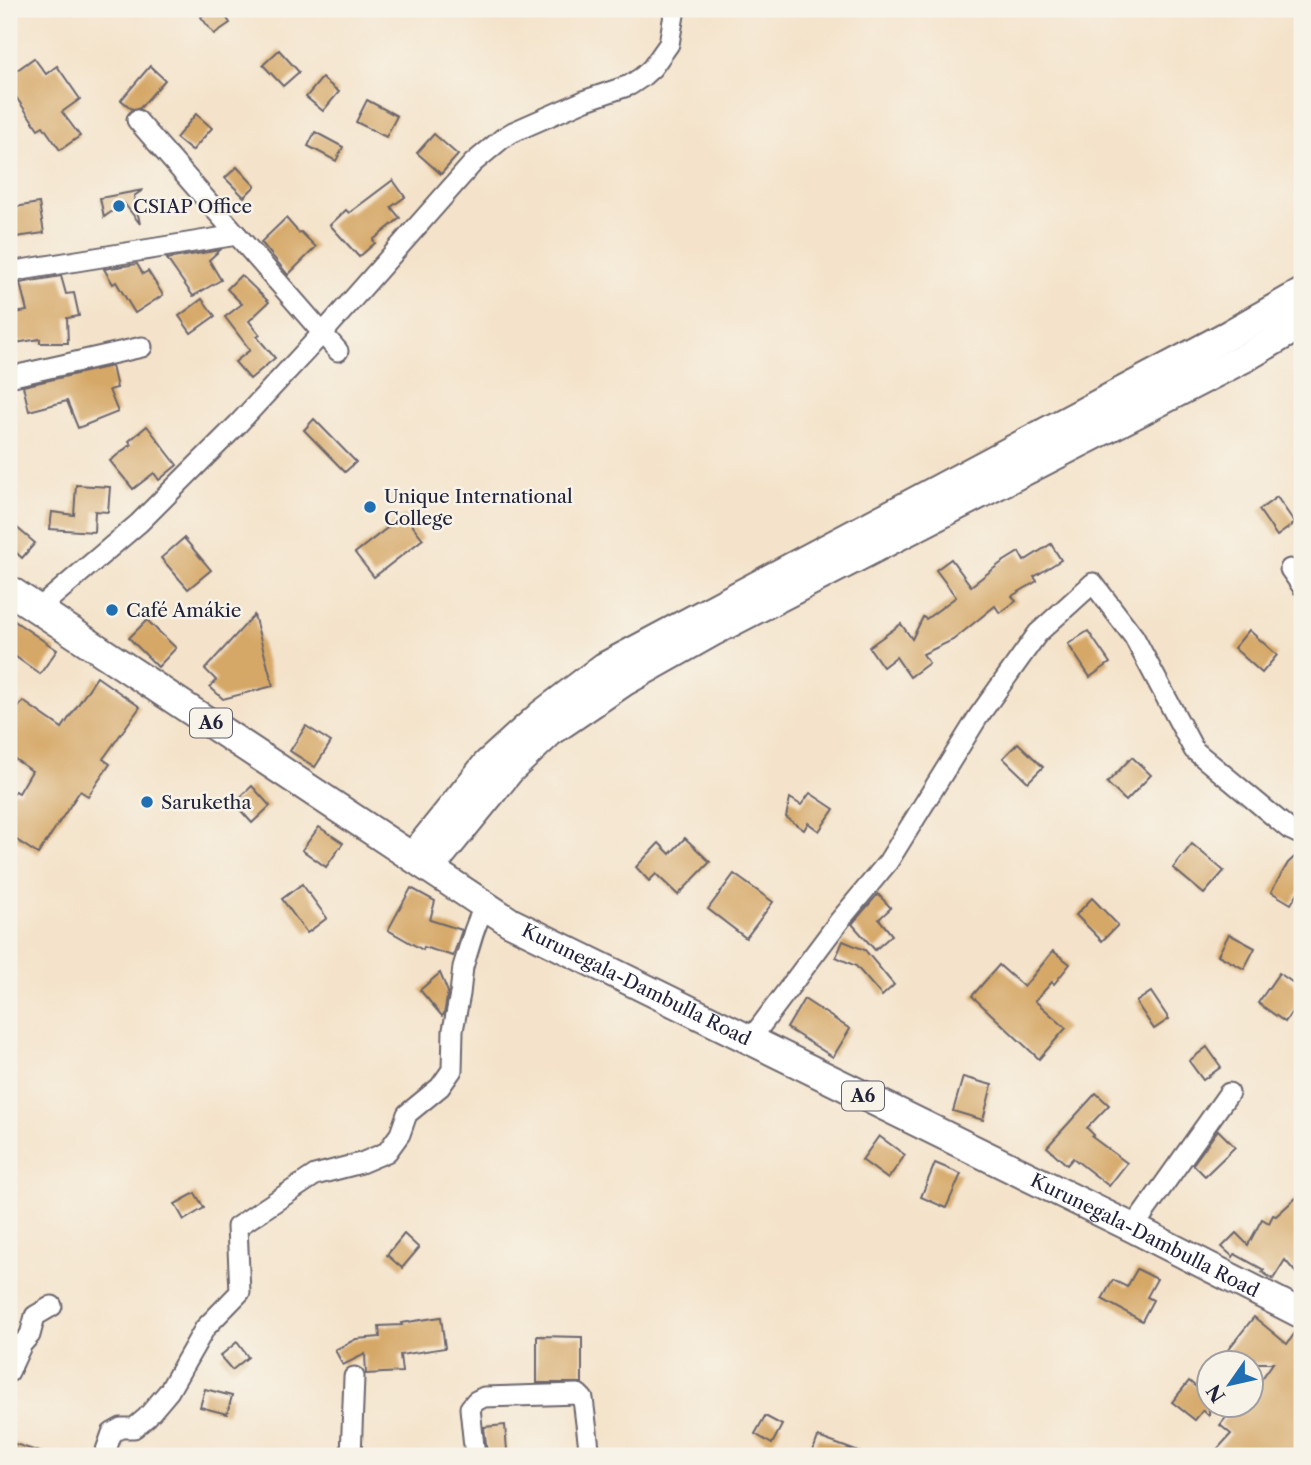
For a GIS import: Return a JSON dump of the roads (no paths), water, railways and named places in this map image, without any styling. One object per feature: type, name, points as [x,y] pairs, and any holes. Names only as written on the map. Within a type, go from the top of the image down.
[{"type":"highway","points":[[421,862],[487,764],[541,715],[604,667],[1230,334],[1302,293]]},
{"type":"highway","points":[[421,862],[550,732],[625,681],[712,632],[1246,357],[1302,324]]},
{"type":"highway","name":"Kurunegala-Dambulla Road","points":[[9,590],[510,922],[1133,1228],[1302,1314]]},
{"type":"street","points":[[38,609],[139,523],[238,424],[323,333],[472,163],[513,132],[586,100],[630,85],[652,68],[669,44],[675,9]]},
{"type":"street","points":[[136,120],[338,351]]},
{"type":"street","points":[[9,272],[237,235]]},
{"type":"street","points":[[9,377],[142,348]]},
{"type":"street","points":[[1290,569],[1302,586]]},
{"type":"street","points":[[750,1040],[840,919],[888,862],[978,717],[1038,633],[1093,583],[1134,636],[1194,750],[1289,829],[1302,835]]},
{"type":"street","points":[[104,1456],[112,1433],[121,1427],[134,1428],[169,1391],[205,1328],[240,1292],[237,1227],[315,1175],[361,1163],[387,1152],[400,1134],[407,1114],[446,1079],[452,1070],[453,1030],[463,967],[479,918]]},
{"type":"street","points":[[1133,1228],[1229,1093]]},
{"type":"street","points":[[9,1372],[22,1344],[30,1335],[35,1316],[52,1306]]},
{"type":"street","points":[[351,1456],[354,1377]]},
{"type":"street","points":[[475,1456],[470,1408],[476,1401],[484,1397],[578,1394],[583,1399],[590,1456]]},
{"type":"place","name":"CSIAP Office","points":[[119,206]]},
{"type":"place","name":"Unique International College","points":[[370,507]]},
{"type":"place","name":"Café Amákie","points":[[112,610]]},
{"type":"place","name":"Saruketha","points":[[147,802]]}]
